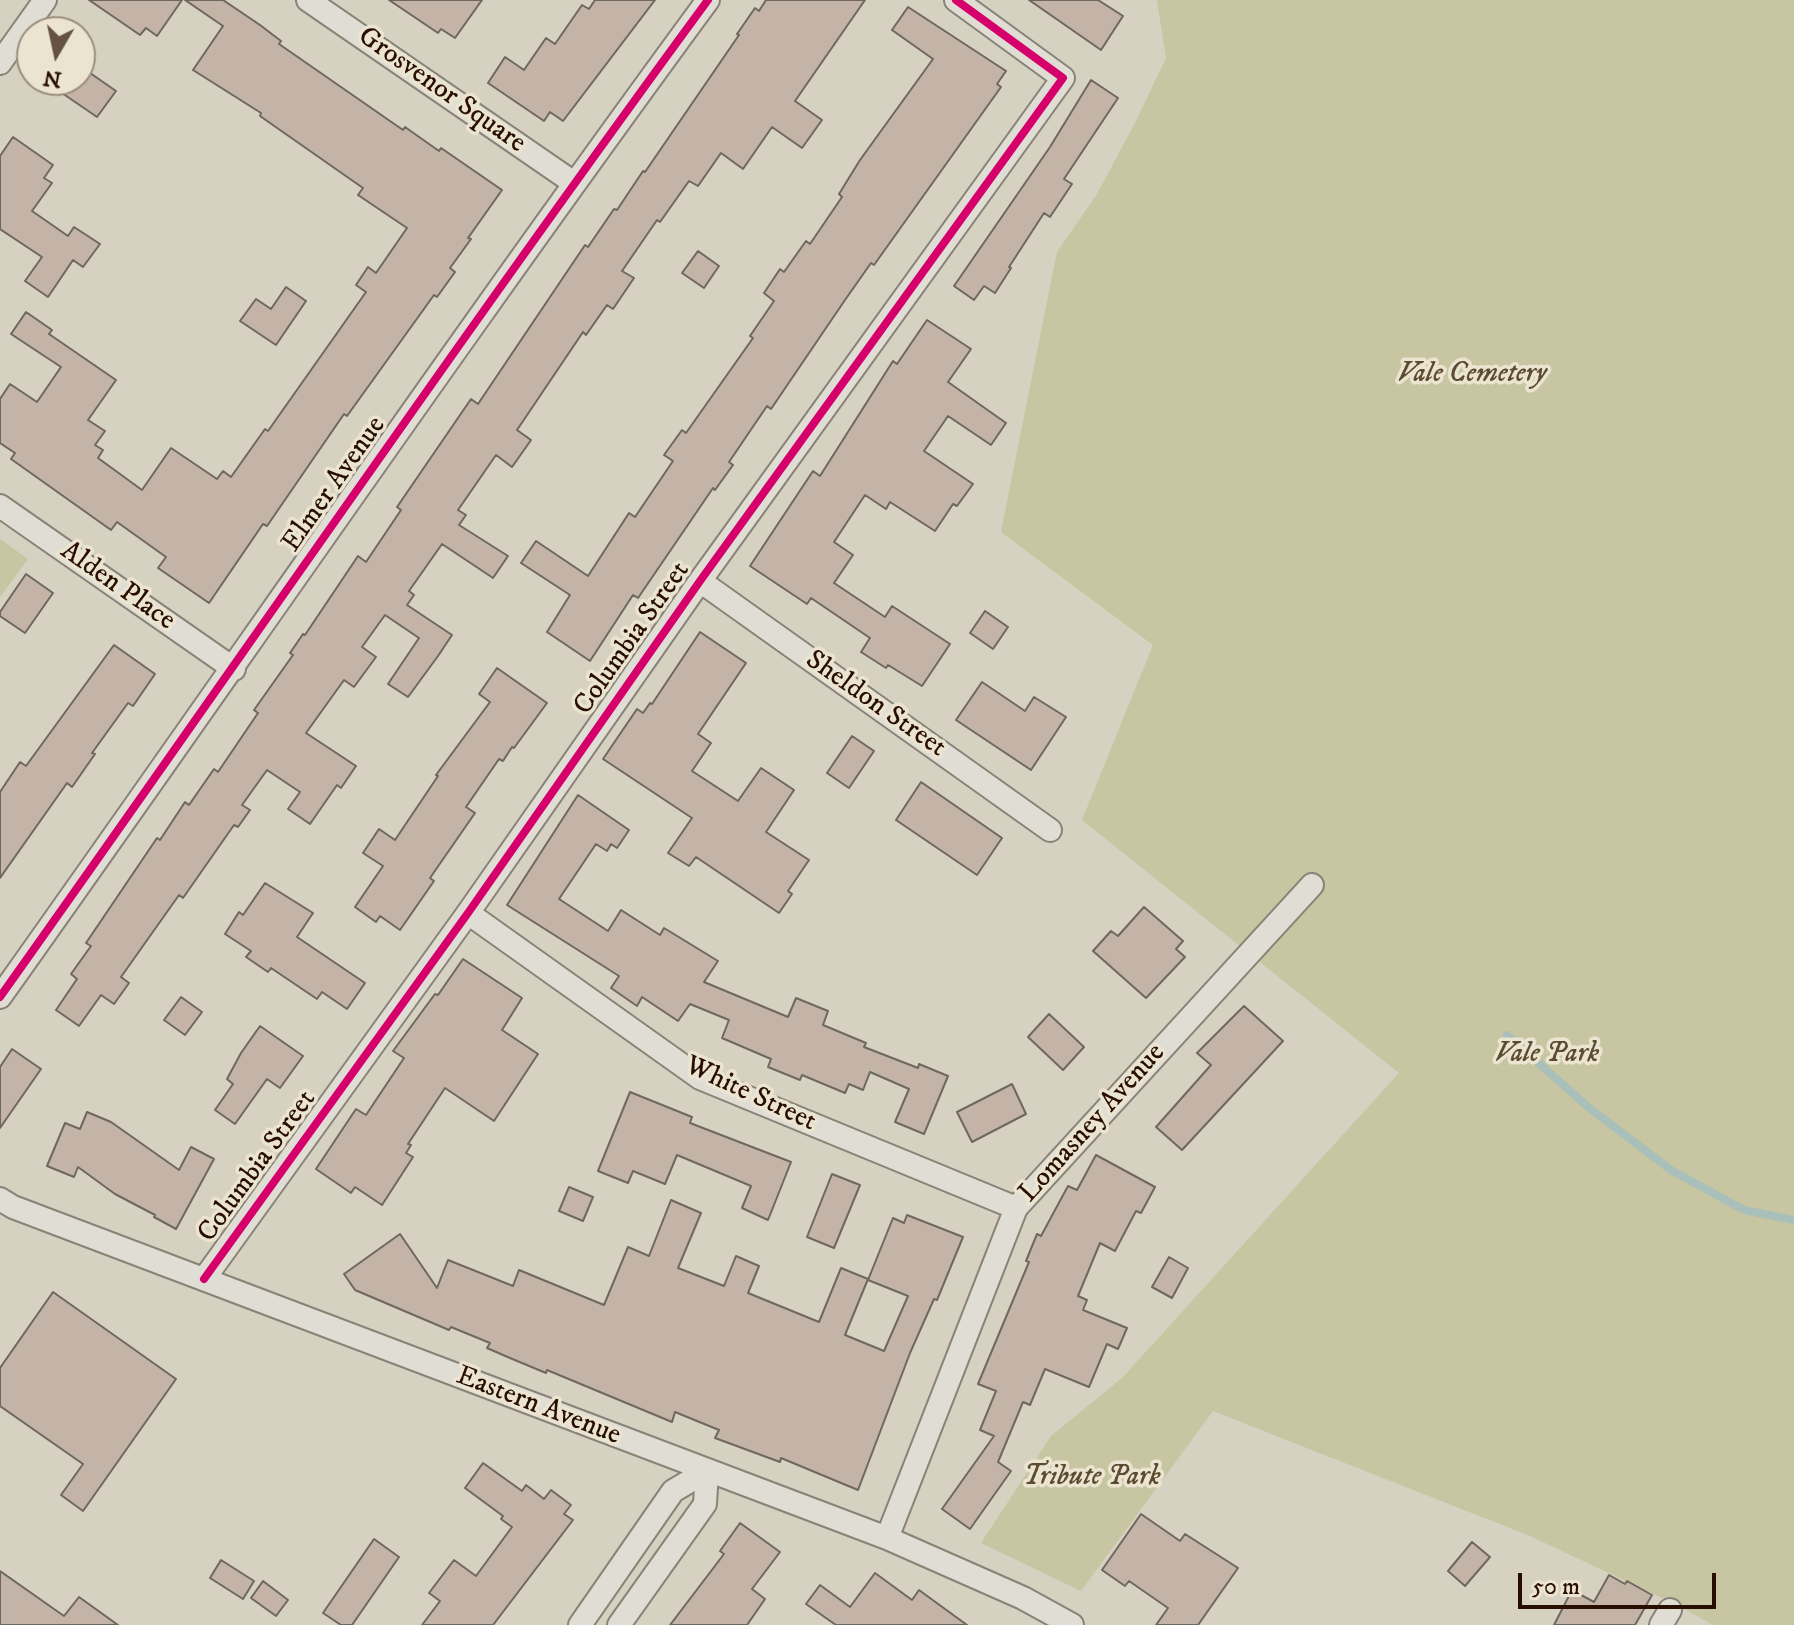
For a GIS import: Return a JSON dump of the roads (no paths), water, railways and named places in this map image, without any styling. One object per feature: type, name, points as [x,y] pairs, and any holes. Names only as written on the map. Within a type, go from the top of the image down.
[{"type":"street","points":[[0,63],[45,0]]},
{"type":"street","name":"Grosvenor Square","points":[[308,0],[574,183]]},
{"type":"street","name":"Elmer Avenue","points":[[0,997],[574,183],[708,0]]},
{"type":"street","name":"Columbia Street","points":[[204,1279],[468,913],[700,581],[1063,78],[956,0]]},
{"type":"street","name":"Alden Place","points":[[0,506],[234,669]]},
{"type":"street","name":"Sheldon Street","points":[[700,581],[1050,830]]},
{"type":"street","name":"Lomasney Avenue","points":[[887,1538],[1016,1208],[1312,885]]},
{"type":"street","name":"White Street","points":[[468,913],[700,1078],[1016,1208]]},
{"type":"street","name":"Eastern Avenue","points":[[0,1199],[13,1207],[887,1538],[1023,1598],[1072,1625]]},
{"type":"street","points":[[580,1625],[673,1491],[707,1471]]},
{"type":"street","points":[[619,1625],[705,1504],[707,1471]]},
{"type":"waterway","points":[[1507,1035],[1588,1107],[1671,1170],[1744,1210],[1794,1220]]},
{"type":"park label","name":"Vale Cemetery","points":[[1472,375]]},
{"type":"park label","name":"Vale Park","points":[[1547,1055]]},
{"type":"park label","name":"Tribute Park","points":[[1092,1478]]}]
